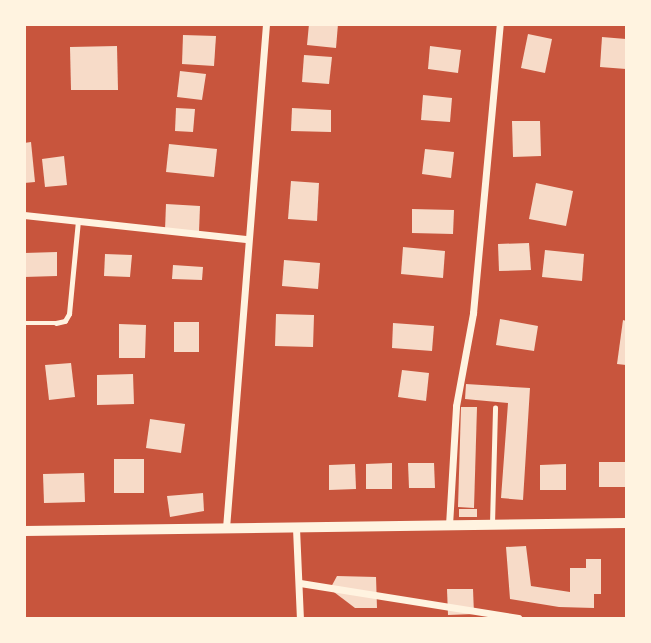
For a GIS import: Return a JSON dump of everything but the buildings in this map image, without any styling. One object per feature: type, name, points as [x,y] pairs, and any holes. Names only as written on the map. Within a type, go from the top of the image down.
[{"type":"street","points":[[226,528],[246,239],[266,24]]},
{"type":"street","points":[[449,525],[456,406],[473,313],[500,24]]},
{"type":"street","points":[[24,215],[246,239]]},
{"type":"street","points":[[24,531],[626,523]]},
{"type":"street","points":[[296,528],[300,618]]},
{"type":"street","points":[[300,583],[518,618]]},
{"type":"lane","points":[[24,323],[56,323],[65,321],[69,314],[78,219]]},
{"type":"lane","points":[[492,525],[495,408]]}]
